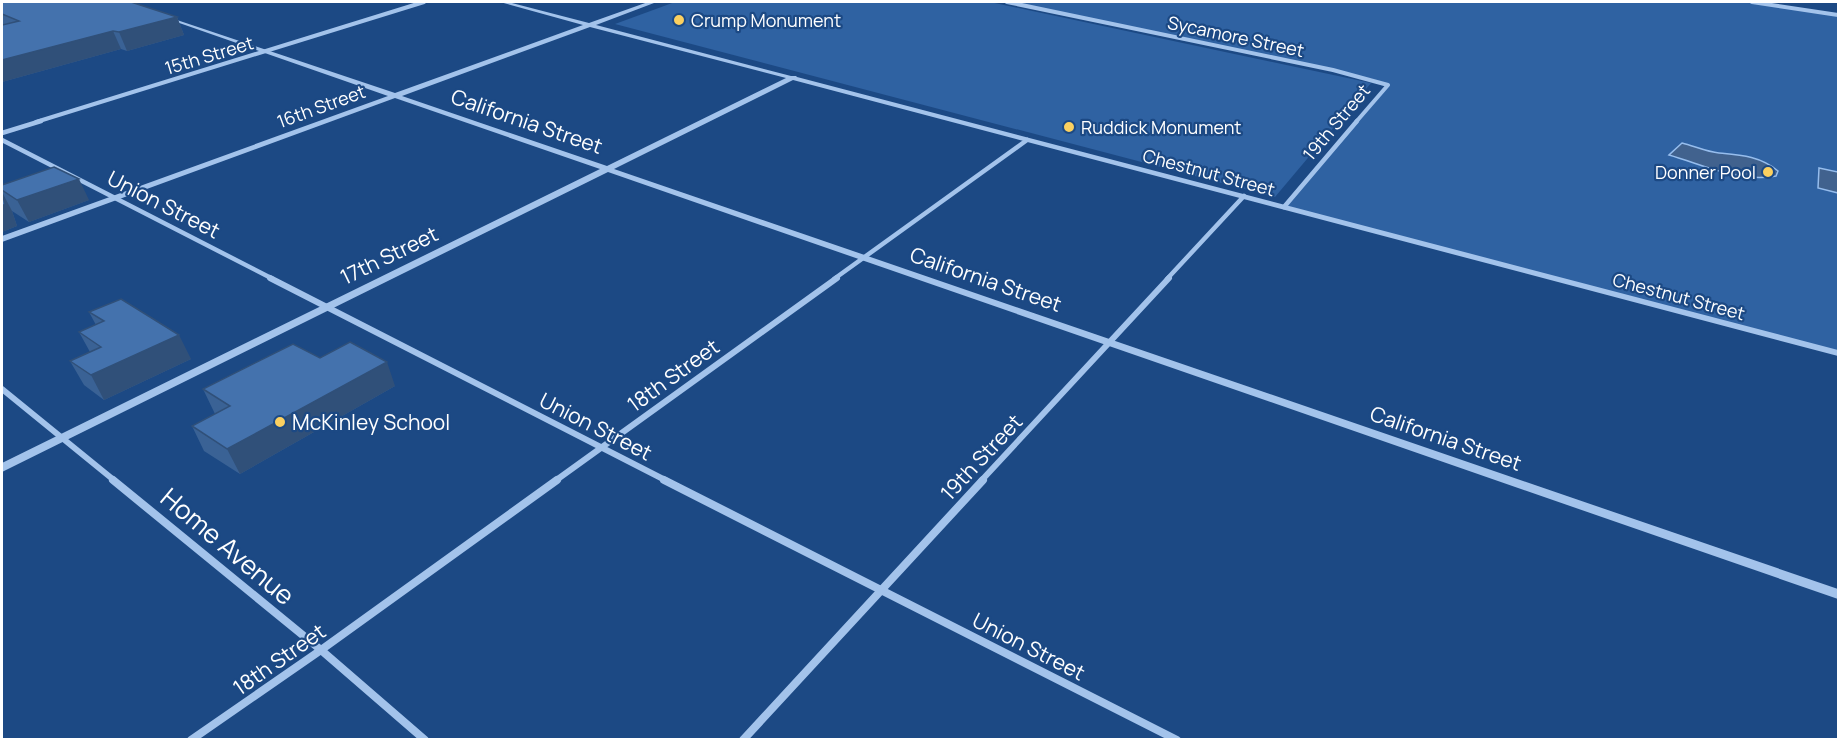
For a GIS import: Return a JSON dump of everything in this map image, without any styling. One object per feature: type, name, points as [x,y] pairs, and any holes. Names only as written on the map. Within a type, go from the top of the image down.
[{"type":"street","name":"15th Street","points":[[2,133],[424,2]]},
{"type":"street","name":"Chestnut Street","points":[[503,2],[1839,353]]},
{"type":"street","name":"16th Street","points":[[2,239],[652,2]]},
{"type":"street","name":"Sycamore Street","points":[[1007,2],[1333,70],[1388,85]]},
{"type":"street","points":[[1752,2],[1795,6],[1839,15]]},
{"type":"street","name":"California Street","points":[[155,13],[1839,594]]},
{"type":"street","name":"17th Street","points":[[2,468],[794,77]]},
{"type":"street","name":"19th Street","points":[[1284,207],[1388,85]]},
{"type":"street","name":"Union Street","points":[[2,140],[1176,740]]},
{"type":"street","name":"18th Street","points":[[191,740],[321,650],[1028,140]]},
{"type":"street","name":"19th Street","points":[[743,740],[1244,196]]},
{"type":"street","name":"Home Avenue","points":[[2,388],[321,650],[425,740]]},
{"type":"shaded area","points":[[675,2],[990,2],[1371,83],[1275,197],[615,24]]},
{"type":"shaded area","points":[[1007,2],[1752,2],[1838,15],[1838,353],[1284,207],[1388,85],[1373,79]]},
{"type":"shaded area","points":[[1682,143],[1714,152],[1750,157],[1778,171],[1776,176],[1749,177],[1722,172],[1669,155]]},
{"type":"shaded area","points":[[1819,168],[1838,172],[1838,193],[1818,188]]},
{"type":"building","points":[[2,2],[131,2],[177,17],[2,60],[2,25],[19,21],[2,14]]},
{"type":"building","points":[[54,167],[79,179],[17,200],[2,190],[2,185]]},
{"type":"building","points":[[121,299],[179,335],[91,375],[70,361],[101,347],[79,332],[104,321],[89,312]]},
{"type":"building","points":[[350,342],[387,362],[227,449],[192,426],[230,406],[203,389],[293,344],[320,358]]},
{"type":"place","name":"Crump Monument","points":[[679,20]]},
{"type":"place","name":"Ruddick Monument","points":[[1069,127]]},
{"type":"place","name":"Donner Pool","points":[[1768,172]]},
{"type":"place","name":"McKinley School","points":[[280,422]]}]
